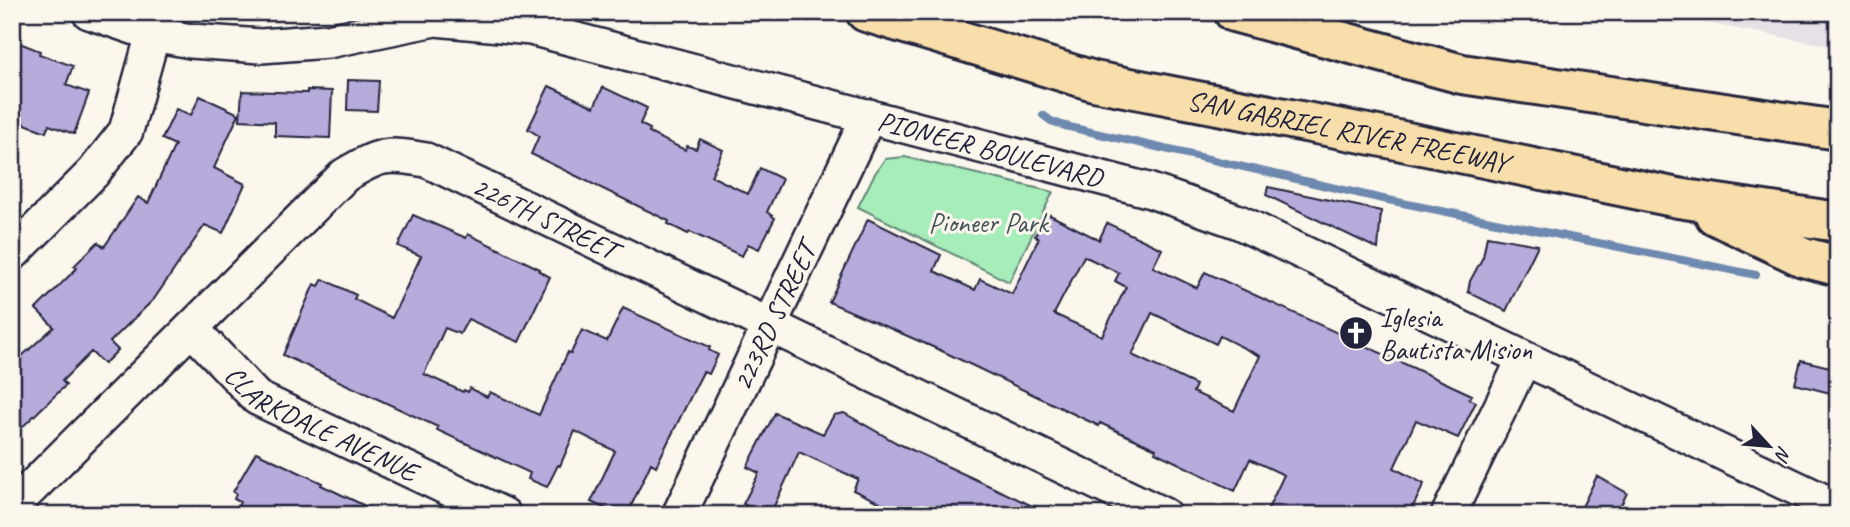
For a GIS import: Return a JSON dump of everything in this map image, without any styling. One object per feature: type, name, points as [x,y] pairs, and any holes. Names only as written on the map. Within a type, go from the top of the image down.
[{"type":"highway","name":"SAN GABRIEL RIVER FREEWAY","points":[[866,12],[1094,81],[1678,198],[1838,222]]},
{"type":"highway","points":[[1234,12],[1462,74],[1838,130]]},
{"type":"highway","points":[[1678,198],[1803,257],[1838,266]]},
{"type":"street","name":"PIONEER BOULEVARD","points":[[89,12],[153,33],[191,41],[261,46],[328,41],[435,19],[531,28],[1148,190],[1239,222],[1838,508]]},
{"type":"street","points":[[12,254],[93,173],[126,131],[153,33]]},
{"type":"street","name":"223RD STREET","points":[[679,515],[869,116]]},
{"type":"street","name":"226TH STREET","points":[[12,507],[345,175],[374,158],[399,155],[426,160],[1164,515]]},
{"type":"street","name":"CLARKDALE AVENUE","points":[[192,329],[257,398],[504,515]]},
{"type":"street","points":[[1448,515],[1524,359]]},
{"type":"shaded area","points":[[1645,12],[1838,12],[1838,47]]},
{"type":"green space","name":"Pioneer Park","points":[[905,157],[1053,192],[1009,282],[858,207],[885,159]]},
{"type":"building","points":[[12,40],[40,51],[39,54],[73,66],[66,85],[89,93],[74,134],[49,125],[46,132],[12,119]]},
{"type":"building","points":[[348,80],[379,81],[377,111],[347,110]]},
{"type":"building","points":[[549,86],[594,107],[603,87],[647,108],[640,124],[650,129],[649,133],[685,150],[687,146],[696,149],[700,139],[723,150],[711,176],[748,194],[760,168],[782,179],[767,212],[775,218],[759,249],[748,244],[742,256],[690,232],[688,234],[668,224],[669,221],[531,154],[539,136],[528,129]]},
{"type":"building","points":[[307,90],[332,91],[330,138],[275,136],[275,122],[240,120],[242,91],[307,93]]},
{"type":"building","points":[[200,96],[239,114],[214,168],[245,184],[223,233],[205,225],[154,299],[110,342],[118,350],[104,364],[91,352],[62,381],[66,385],[12,437],[12,365],[54,327],[36,309],[77,268],[74,266],[98,242],[104,247],[138,197],[148,203],[175,145],[162,139],[176,109],[191,115]]},
{"type":"building","points":[[1268,187],[1381,211],[1378,249],[1266,195]]},
{"type":"building","points":[[1046,213],[1099,240],[1107,223],[1162,249],[1153,267],[1197,288],[1205,272],[1472,395],[1469,399],[1476,402],[1458,438],[1416,420],[1394,468],[1424,484],[1409,515],[1265,515],[1284,475],[1250,459],[1235,491],[1155,452],[1156,449],[1100,423],[1099,426],[942,351],[829,302],[868,219],[941,255],[934,271],[975,290],[980,279],[1012,294],[1039,238],[1035,236]],"holes":[[[1084,256],[1119,273],[1115,281],[1126,287],[1102,336],[1054,314]],[[1152,313],[1216,344],[1220,336],[1260,356],[1234,411],[1193,392],[1196,385],[1132,355]]]},
{"type":"building","points":[[413,215],[466,238],[468,234],[540,269],[539,271],[550,277],[519,342],[468,319],[460,334],[445,328],[424,374],[463,392],[468,392],[470,388],[487,397],[490,392],[539,415],[568,352],[571,353],[582,330],[607,341],[623,308],[710,347],[709,350],[718,355],[709,374],[703,372],[656,466],[651,463],[627,515],[619,515],[591,502],[615,451],[575,431],[560,466],[558,465],[547,487],[528,479],[530,473],[437,430],[438,427],[283,355],[314,284],[319,286],[323,279],[356,295],[354,299],[392,318],[421,256],[398,246]]},
{"type":"building","points":[[1487,236],[1538,245],[1506,311],[1468,292],[1470,281],[1483,257]]},
{"type":"building","points":[[1801,360],[1838,369],[1838,395],[1795,384]]},
{"type":"building","points":[[775,413],[823,434],[834,415],[844,413],[897,443],[1052,515],[906,515],[853,490],[858,479],[799,452],[770,515],[765,515],[743,504],[759,473],[747,467]]},
{"type":"building","points":[[256,452],[384,515],[234,515],[240,502],[234,499],[236,494],[233,492]]},
{"type":"building","points":[[1597,476],[1627,493],[1616,515],[1578,515]]},
{"type":"waterway","points":[[1043,115],[1065,126],[1383,199],[1756,275]]},
{"type":"place","name":"Iglesia Bautista Mision","points":[[1356,333]]}]
